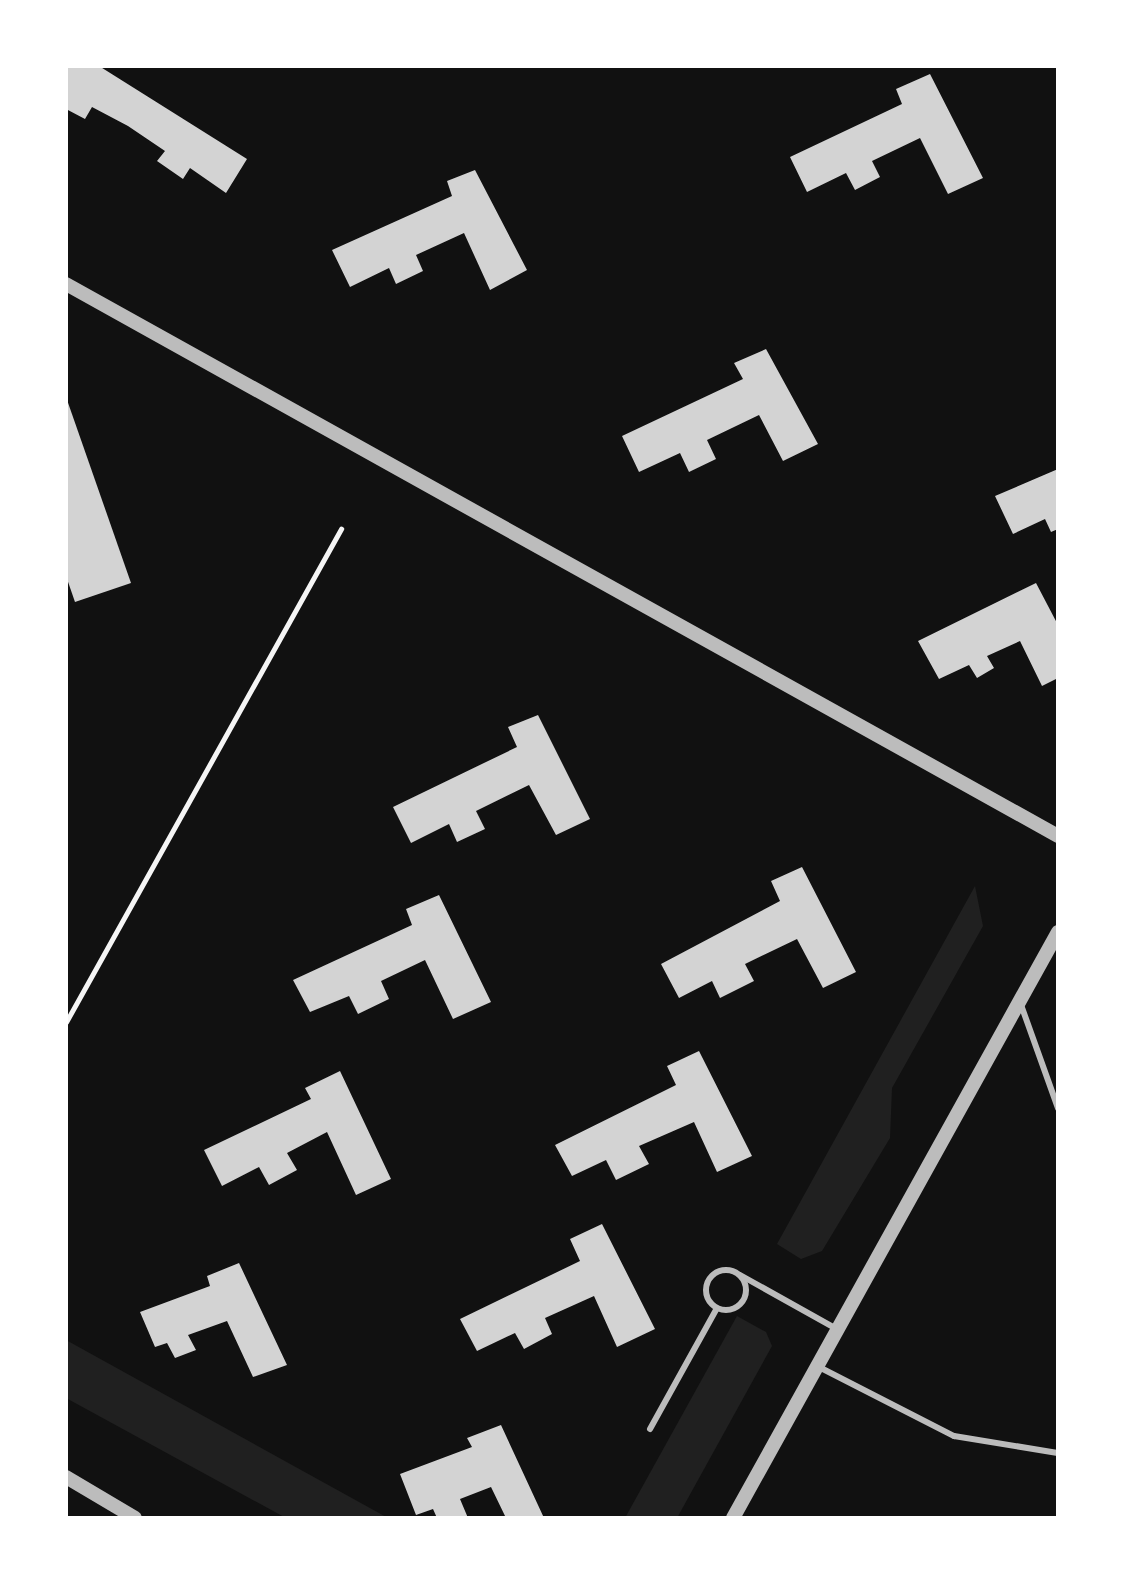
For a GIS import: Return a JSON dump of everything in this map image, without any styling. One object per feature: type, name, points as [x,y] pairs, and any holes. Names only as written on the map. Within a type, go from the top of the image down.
[{"type":"street","points":[[66,284],[1058,836]]},
{"type":"street","points":[[733,1518],[835,1328],[1058,932]]},
{"type":"street","points":[[66,1477],[135,1518]]},
{"type":"lane","points":[[1020,1002],[1058,1108]]},
{"type":"lane","points":[[717,1308],[706,1294],[708,1281],[718,1272],[738,1274],[835,1328]]},
{"type":"lane","points":[[717,1308],[736,1308],[744,1298],[738,1274]]},
{"type":"lane","points":[[650,1429],[717,1308]]},
{"type":"lane","points":[[815,1365],[954,1436],[1058,1453]]},
{"type":"path","points":[[66,1022],[341,529]]},
{"type":"shaded area","points":[[975,886],[983,926],[892,1088],[890,1138],[822,1251],[801,1259],[777,1244]]},
{"type":"shaded area","points":[[737,1316],[766,1332],[772,1346],[677,1518],[625,1518]]},
{"type":"shaded area","points":[[66,1340],[388,1518],[286,1518],[66,1398]]},
{"type":"building","points":[[66,66],[99,66],[247,159],[226,193],[190,168],[183,179],[157,161],[165,151],[92,107],[85,119],[66,109]]},
{"type":"building","points":[[930,74],[983,178],[948,194],[920,138],[872,161],[880,177],[855,190],[846,173],[807,192],[790,157],[902,104],[896,89]]},
{"type":"building","points":[[475,170],[527,270],[490,290],[464,233],[416,255],[423,271],[396,284],[389,268],[350,287],[332,250],[452,196],[447,181]]},
{"type":"building","points":[[766,349],[818,444],[783,461],[759,415],[707,440],[716,459],[689,472],[680,453],[639,472],[622,436],[743,379],[734,363]]},
{"type":"building","points":[[66,397],[131,583],[75,602],[66,576]]},
{"type":"building","points":[[1058,469],[1058,529],[1051,532],[1045,519],[1013,534],[995,496]]},
{"type":"building","points":[[1036,583],[1058,625],[1058,678],[1042,686],[1020,641],[987,656],[994,668],[977,678],[969,665],[939,679],[918,641]]},
{"type":"building","points":[[538,715],[590,819],[556,835],[529,785],[476,811],[485,829],[457,842],[449,824],[411,843],[393,807],[517,747],[508,727]]},
{"type":"building","points":[[802,867],[856,972],[823,988],[797,939],[745,964],[754,981],[720,998],[712,981],[679,998],[661,964],[780,901],[771,881]]},
{"type":"building","points":[[439,895],[491,1002],[453,1019],[425,960],[381,981],[389,999],[358,1014],[349,996],[310,1012],[293,980],[412,925],[406,909]]},
{"type":"building","points":[[699,1051],[752,1156],[717,1172],[694,1122],[639,1146],[649,1164],[616,1180],[606,1160],[572,1176],[555,1145],[676,1085],[667,1066]]},
{"type":"building","points":[[340,1071],[391,1179],[356,1195],[327,1132],[287,1153],[297,1170],[269,1185],[259,1167],[222,1186],[204,1150],[311,1099],[305,1088]]},
{"type":"building","points":[[602,1224],[655,1329],[617,1347],[594,1296],[545,1318],[552,1334],[524,1349],[515,1333],[477,1351],[460,1319],[580,1261],[570,1239]]},
{"type":"building","points":[[239,1263],[287,1365],[253,1377],[227,1321],[188,1335],[196,1350],[175,1358],[167,1343],[155,1347],[140,1312],[210,1286],[207,1276]]},
{"type":"building","points":[[501,1425],[544,1518],[506,1518],[491,1487],[460,1499],[468,1518],[437,1518],[433,1509],[416,1515],[400,1474],[472,1447],[467,1438]]}]
